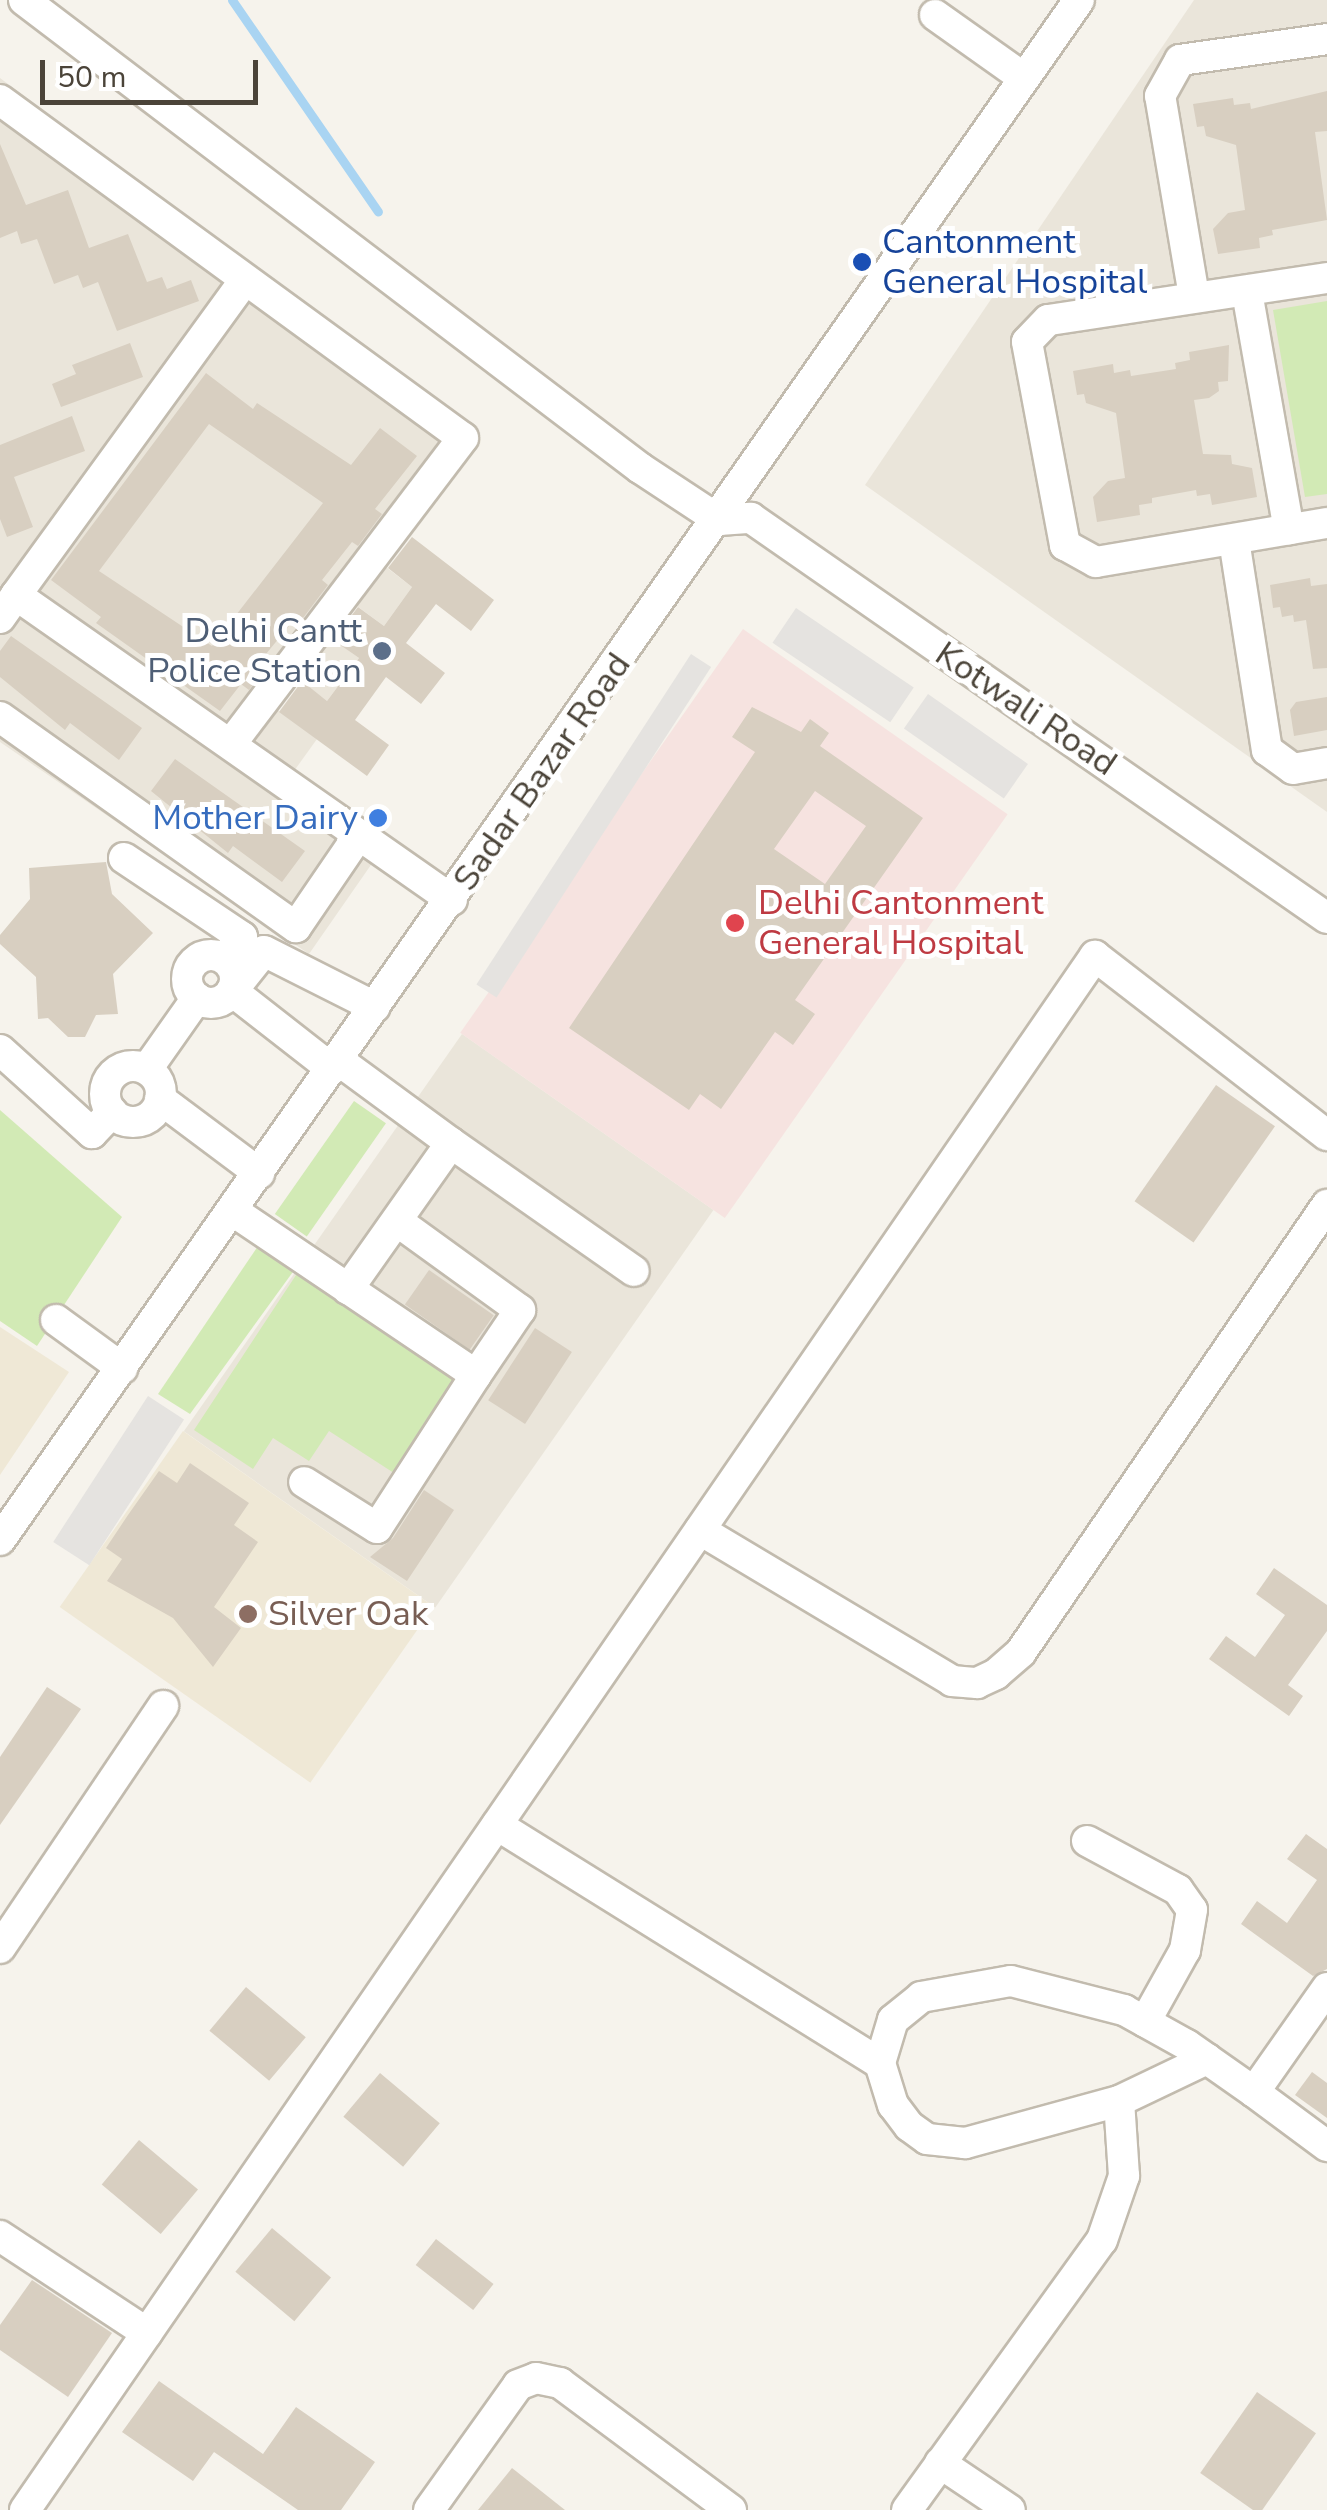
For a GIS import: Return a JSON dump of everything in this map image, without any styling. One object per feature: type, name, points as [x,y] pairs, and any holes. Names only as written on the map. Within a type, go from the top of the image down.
[{"type":"street","points":[[24,0],[640,468],[719,520]]},
{"type":"street","name":"Sadar Bazar Road","points":[[0,1540],[719,520],[1078,0]]},
{"type":"street","points":[[936,15],[1024,78]]},
{"type":"street","points":[[1194,296],[1160,96],[1180,60],[1327,38]]},
{"type":"street","points":[[0,100],[463,438],[231,744]]},
{"type":"street","points":[[1327,278],[1048,320],[1028,342],[1065,546],[1096,562],[1327,523]]},
{"type":"street","points":[[245,280],[8,606],[231,744],[452,900]]},
{"type":"street","points":[[1246,292],[1289,529]]},
{"type":"street","name":"Kotwali Road","points":[[719,520],[751,518],[1327,918]]},
{"type":"street","points":[[1234,540],[1267,750],[1293,769],[1327,764]]},
{"type":"street","points":[[0,718],[296,927],[358,836]]},
{"type":"street","points":[[124,858],[244,949],[376,1007]]},
{"type":"street","points":[[232,991],[234,970],[244,949]]},
{"type":"street","points":[[232,991],[214,1003],[196,998],[187,983],[190,966],[204,955],[244,949]]},
{"type":"street","points":[[24,2510],[1095,956],[1327,1134]]},
{"type":"street","points":[[232,991],[634,1271]]},
{"type":"street","points":[[147,1069],[196,998]]},
{"type":"street","points":[[0,1050],[92,1133],[112,1112]]},
{"type":"street","points":[[121,1068],[147,1069],[158,1082],[160,1099],[152,1115],[137,1121],[112,1112],[104,1097],[108,1080],[121,1068]]},
{"type":"street","points":[[160,1099],[259,1173]]},
{"type":"street","points":[[348,1289],[452,1143]]},
{"type":"street","points":[[700,1530],[952,1682],[978,1683],[996,1674],[1020,1652],[1327,1205]]},
{"type":"street","points":[[233,1211],[476,1375]]},
{"type":"street","points":[[304,1482],[376,1528],[520,1310],[397,1221]]},
{"type":"street","points":[[56,1320],[122,1368]]},
{"type":"street","points":[[0,1948],[163,1706]]},
{"type":"street","points":[[496,1825],[880,2063]]},
{"type":"street","points":[[1086,1841],[1178,1890],[1192,1910],[1185,1950],[1145,2022]]},
{"type":"street","points":[[1207,2059],[1119,2100],[997,2138],[927,2139],[893,2104],[880,2063],[893,2020],[921,1996],[1012,1981],[1145,2022],[1207,2059],[1327,2146]]},
{"type":"street","points":[[1254,2092],[1327,1988]]},
{"type":"street","points":[[906,2510],[1102,2240],[1124,2176],[1119,2100]]},
{"type":"street","points":[[0,2236],[146,2333]]},
{"type":"street","points":[[430,2510],[518,2384],[536,2378],[560,2383],[731,2510]]},
{"type":"street","points":[[940,2462],[1010,2510]]},
{"type":"shaded area","points":[[1194,0],[1327,0],[1327,812],[865,485]]},
{"type":"shaded area","points":[[0,78],[479,435],[382,564],[412,587],[384,626],[353,603],[328,636],[359,658],[327,701],[296,677],[272,706],[317,739],[294,771],[389,839],[309,954],[0,742]]},
{"type":"shaded area","points":[[796,608],[914,687],[890,722],[773,643]]},
{"type":"shaded area","name":"Delhi Cantonment General Hospital","points":[[743,629],[1008,814],[725,1218],[460,1033]]},
{"type":"shaded area","points":[[691,654],[711,667],[497,998],[476,984]]},
{"type":"shaded area","points":[[928,694],[1028,764],[1004,798],[904,728]]},
{"type":"shaded area","points":[[462,1034],[713,1210],[435,1607],[184,1431]]},
{"type":"shaded area","points":[[0,1327],[69,1372],[0,1475]]},
{"type":"shaded area","points":[[148,1396],[184,1419],[89,1565],[53,1542]]},
{"type":"shaded area","name":"Silver Oak","points":[[183,1431],[434,1607],[310,1783],[60,1607]]},
{"type":"green space","points":[[1327,301],[1327,494],[1305,497],[1273,310]]},
{"type":"green space","points":[[354,1101],[386,1123],[307,1236],[275,1214]]},
{"type":"green space","points":[[0,1110],[122,1217],[37,1346],[0,1321]]},
{"type":"green space","points":[[258,1246],[295,1269],[190,1414],[158,1394]]},
{"type":"green space","points":[[300,1269],[463,1376],[397,1475],[329,1431],[309,1461],[273,1438],[253,1469],[194,1430]]},
{"type":"building","points":[[1327,91],[1327,131],[1315,132],[1327,220],[1272,230],[1273,235],[1259,238],[1260,248],[1218,254],[1213,229],[1228,213],[1245,210],[1236,145],[1206,136],[1204,126],[1197,127],[1193,104],[1233,98],[1234,105],[1250,103],[1251,109]]},
{"type":"building","points":[[0,144],[26,205],[68,190],[89,248],[128,234],[147,282],[162,277],[167,289],[191,280],[199,301],[117,331],[98,282],[83,288],[78,275],[54,284],[37,239],[21,244],[17,231],[0,238]]},
{"type":"building","points":[[130,343],[143,377],[61,407],[52,384],[76,374],[72,365]]},
{"type":"building","points":[[1229,345],[1228,381],[1218,382],[1219,391],[1209,398],[1194,400],[1203,454],[1231,455],[1232,464],[1252,468],[1257,497],[1212,505],[1210,494],[1197,496],[1196,490],[1152,498],[1152,503],[1139,505],[1140,515],[1097,522],[1093,497],[1108,481],[1125,478],[1116,413],[1086,403],[1084,394],[1077,395],[1073,371],[1113,364],[1114,373],[1130,370],[1131,376],[1176,369],[1175,363],[1190,360],[1189,352]]},
{"type":"building","points":[[206,373],[253,409],[257,403],[351,465],[380,428],[417,456],[375,509],[382,514],[358,546],[352,542],[322,580],[328,585],[303,618],[298,615],[266,654],[272,658],[249,690],[241,684],[220,711],[96,623],[101,617],[51,580]],"holes":[[[209,424],[323,503],[212,646],[99,571]]]},
{"type":"building","points":[[72,416],[85,451],[14,477],[33,527],[7,537],[0,519],[0,445]]},
{"type":"building","name":"Delhi Cantt Police Station","points":[[412,537],[494,600],[471,631],[436,604],[406,643],[445,673],[421,704],[386,677],[355,720],[389,745],[367,776],[279,712],[302,681],[327,701],[359,658],[333,640],[358,607],[384,626],[412,587],[388,568]]},
{"type":"building","points":[[1310,578],[1311,586],[1327,584],[1327,668],[1313,669],[1306,620],[1294,622],[1293,615],[1282,617],[1280,607],[1273,608],[1270,585]]},
{"type":"building","points":[[11,636],[142,728],[119,760],[70,723],[65,730],[0,677],[0,651]]},
{"type":"building","points":[[1327,697],[1327,730],[1294,736],[1290,710],[1296,702]]},
{"type":"building","points":[[752,707],[801,732],[810,719],[829,733],[820,746],[923,818],[795,1000],[815,1014],[793,1045],[775,1032],[721,1109],[700,1094],[689,1110],[569,1028],[755,752],[732,737]],"holes":[[[815,791],[866,826],[825,884],[774,849]]]},
{"type":"building","points":[[175,759],[305,851],[282,882],[233,846],[228,853],[151,791]]},
{"type":"building","points":[[106,862],[112,894],[153,933],[113,974],[118,1014],[96,1015],[85,1037],[68,1037],[48,1018],[38,1019],[36,977],[0,944],[0,935],[30,899],[29,868]]},
{"type":"building","points":[[1216,1085],[1275,1126],[1194,1243],[1135,1201]]},
{"type":"building","points":[[429,1270],[494,1315],[470,1350],[405,1304]]},
{"type":"building","points":[[535,1328],[572,1352],[525,1424],[488,1400]]},
{"type":"building","points":[[190,1463],[249,1503],[234,1525],[258,1542],[214,1607],[241,1628],[213,1667],[173,1618],[107,1581],[122,1559],[106,1548],[128,1515],[159,1471],[177,1483]]},
{"type":"building","points":[[424,1490],[454,1510],[407,1581],[370,1557],[393,1538]]},
{"type":"building","points":[[1274,1568],[1327,1605],[1327,1631],[1288,1685],[1303,1696],[1289,1716],[1209,1659],[1226,1636],[1255,1657],[1285,1615],[1256,1594]]},
{"type":"building","points":[[47,1687],[81,1709],[0,1825],[0,1757]]},
{"type":"building","points":[[1306,1834],[1327,1849],[1327,1969],[1313,1976],[1241,1924],[1257,1901],[1287,1923],[1317,1880],[1287,1859]]},
{"type":"building","points":[[246,1987],[306,2037],[269,2081],[209,2031]]},
{"type":"building","points":[[1312,2072],[1327,2083],[1327,2118],[1295,2095]]},
{"type":"building","points":[[380,2073],[440,2123],[403,2167],[343,2117]]},
{"type":"building","points":[[139,2140],[198,2189],[161,2234],[102,2184]]},
{"type":"building","points":[[272,2228],[331,2277],[294,2321],[235,2272]]},
{"type":"building","points":[[436,2239],[494,2284],[473,2310],[416,2265]]},
{"type":"building","points":[[32,2280],[112,2333],[68,2397],[0,2350],[0,2325]]},
{"type":"building","points":[[159,2381],[263,2454],[296,2407],[375,2462],[341,2510],[298,2510],[214,2452],[193,2481],[122,2432]]},
{"type":"building","points":[[1257,2392],[1316,2433],[1262,2510],[1253,2510],[1200,2473]]},
{"type":"building","points":[[512,2468],[565,2510],[478,2510]]},
{"type":"waterway","points":[[232,0],[378,212]]},
{"type":"place","name":"Cantonment General Hospital","points":[[862,262]]},
{"type":"place","name":"Delhi Cantt Police Station","points":[[382,651]]},
{"type":"place","name":"Mother Dairy","points":[[378,818]]},
{"type":"place","name":"Delhi Cantonment General Hospital","points":[[735,923]]},
{"type":"place","name":"Silver Oak","points":[[248,1614]]}]
